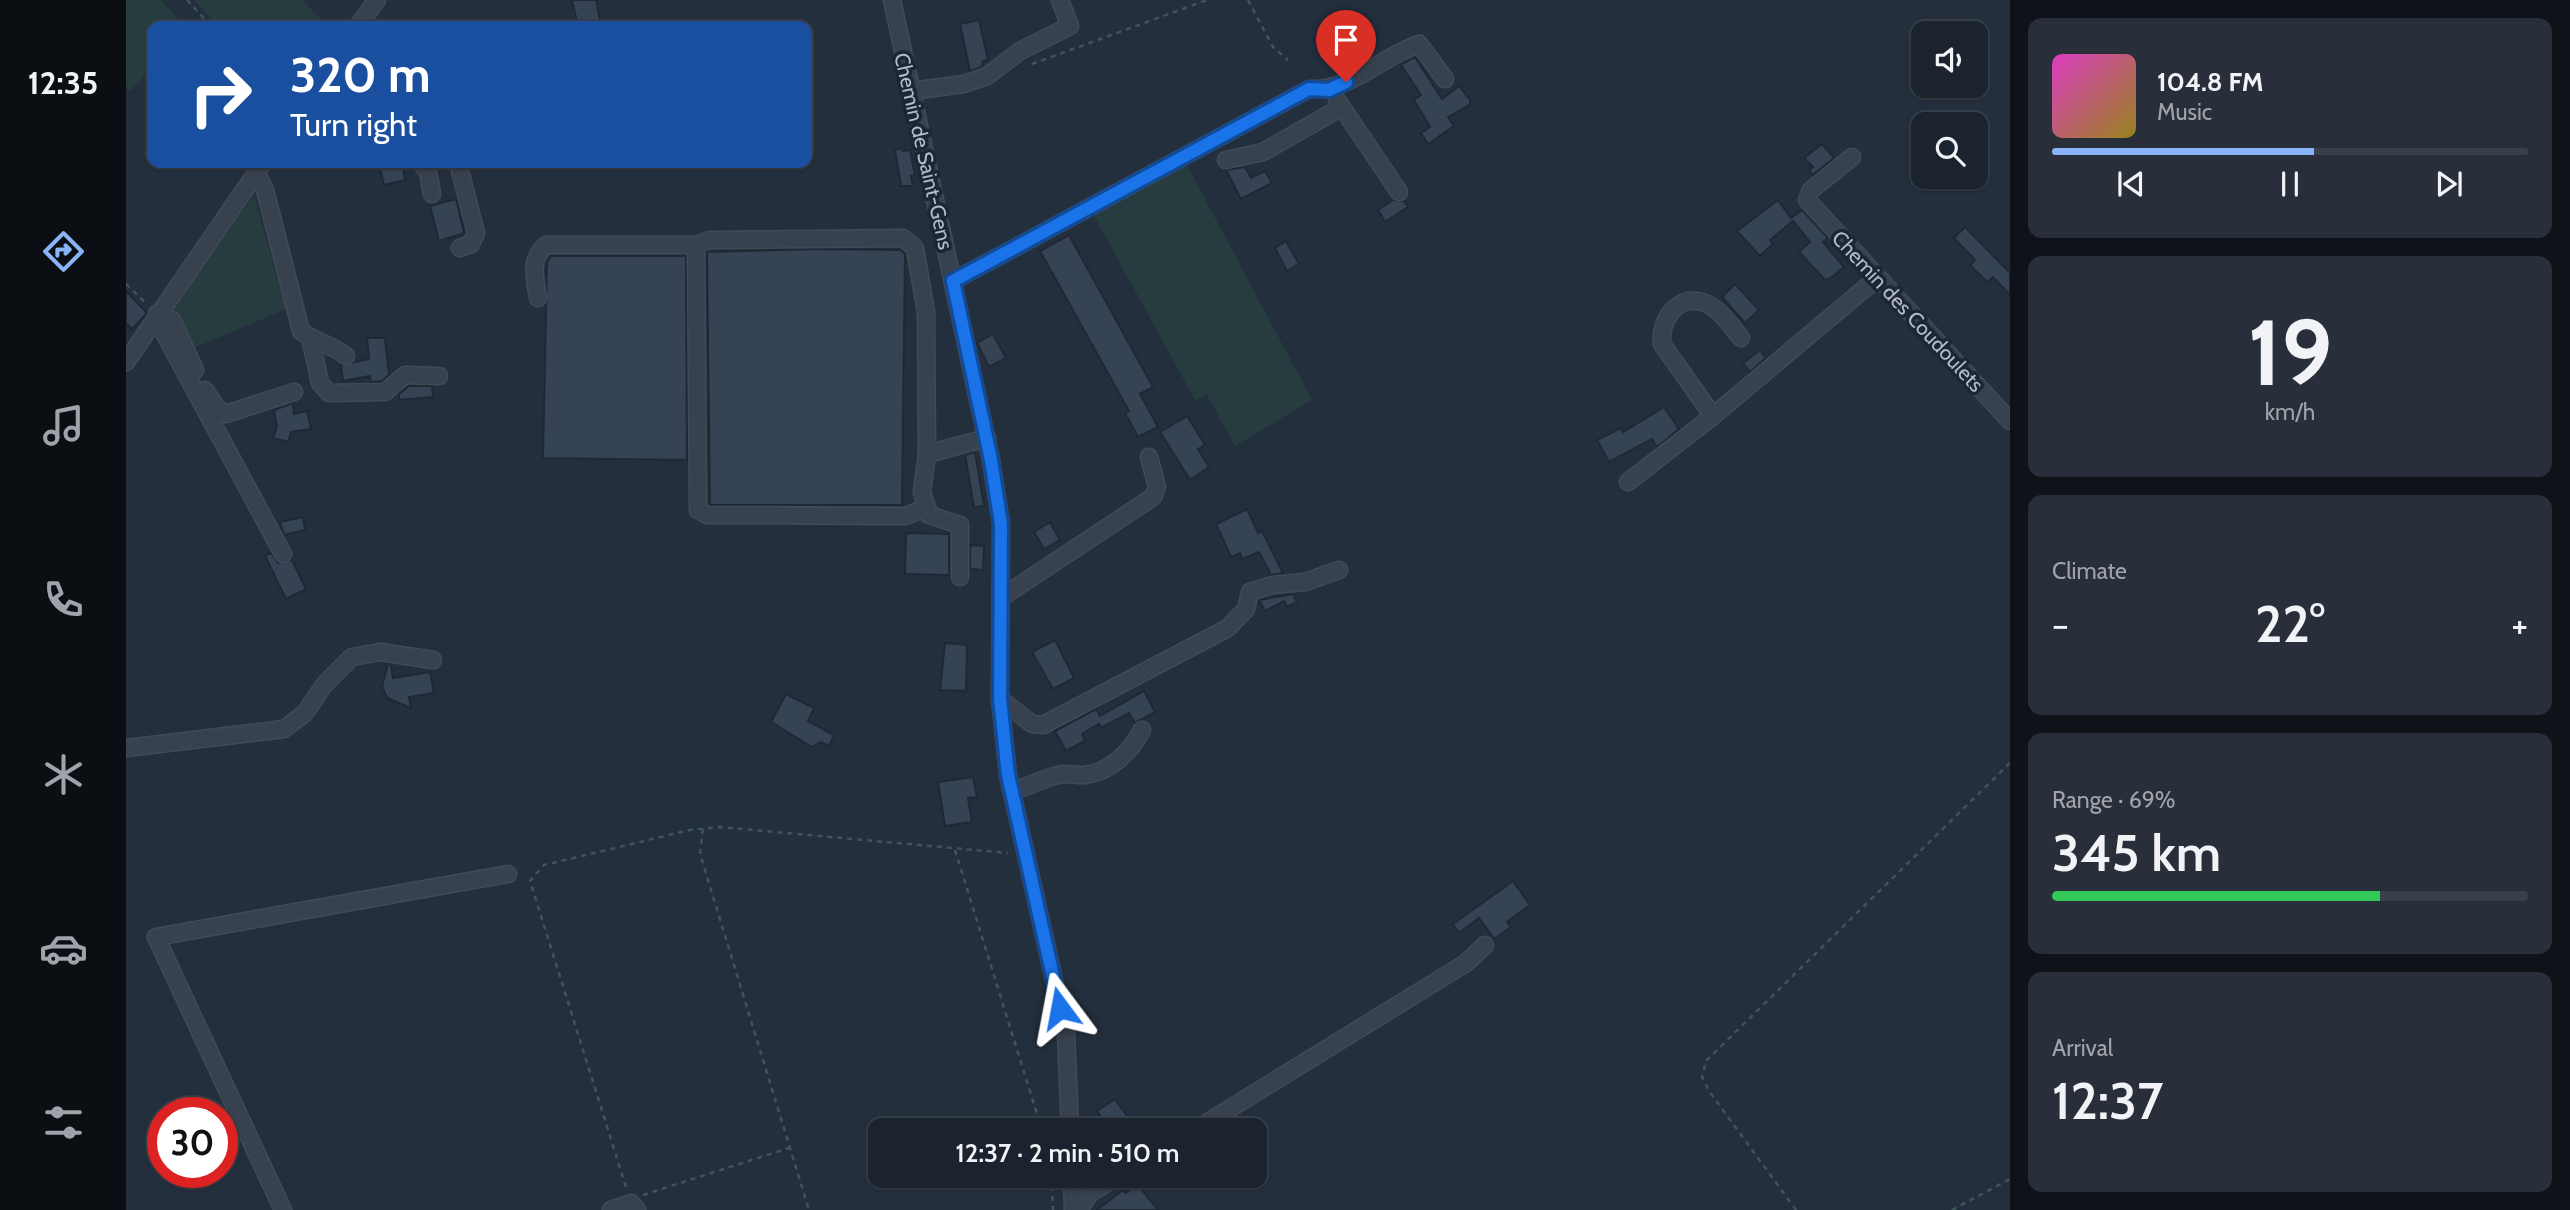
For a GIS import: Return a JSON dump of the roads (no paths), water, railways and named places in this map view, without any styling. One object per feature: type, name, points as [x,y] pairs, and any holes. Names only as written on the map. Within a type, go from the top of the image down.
[{"type":"street","name":"Chemin de Saint-Gens","points":[[892,0],[986,438],[1001,524],[1000,699],[1012,790],[1066,1033],[1070,1118]]},
{"type":"street","points":[[911,91],[964,85],[988,76],[1020,51],[1070,26],[1060,0]]},
{"type":"street","points":[[953,281],[1309,89],[1329,90],[1419,44],[1445,79]]},
{"type":"street","points":[[1329,90],[1399,192]]},
{"type":"street","points":[[1226,160],[1263,152],[1342,107]]},
{"type":"street","name":"Chemin des Coudoulets","points":[[1852,157],[1811,190],[1807,200],[1876,279],[2010,421]]},
{"type":"street","points":[[127,356],[259,168]]},
{"type":"street","points":[[259,168],[301,331],[330,344],[346,356]]},
{"type":"street","points":[[425,168],[432,194]]},
{"type":"street","points":[[459,168],[476,233],[471,243],[460,248]]},
{"type":"street","points":[[538,298],[533,266],[538,252],[546,244],[696,245],[709,240],[903,238],[915,248],[926,312],[927,454],[922,492],[929,515],[960,525],[960,577]]},
{"type":"street","points":[[696,245],[698,510],[706,515],[906,516],[927,507]]},
{"type":"street","points":[[1628,482],[1713,416],[1876,279]]},
{"type":"street","points":[[1713,416],[1662,344],[1664,321],[1687,300],[1705,302],[1723,316],[1741,338]]},
{"type":"street","points":[[157,314],[172,320],[202,384],[216,407],[226,414],[294,392]]},
{"type":"street","points":[[157,314],[162,329],[283,554]]},
{"type":"street","points":[[310,337],[320,383],[329,393],[385,392],[405,375],[439,376]]},
{"type":"street","points":[[927,454],[986,438]]},
{"type":"street","points":[[1002,597],[1153,497],[1157,487],[1149,457]]},
{"type":"street","points":[[1000,699],[1032,724],[1043,725],[1227,628],[1246,609],[1250,592],[1272,585],[1305,582],[1339,570]]},
{"type":"street","points":[[126,748],[284,729],[305,713],[324,685],[352,657],[380,652],[433,660]]},
{"type":"street","points":[[1012,790],[1032,787],[1058,774],[1086,775],[1107,766],[1131,751],[1142,730]]},
{"type":"street","points":[[283,1210],[156,937],[508,874]]},
{"type":"street","points":[[1214,1118],[1466,963],[1485,944]]},
{"type":"street","points":[[1072,1188],[1073,1210]]},
{"type":"street","points":[[1079,1210],[1090,1193],[1099,1188]]},
{"type":"street","points":[[611,1210],[634,1206]]}]
